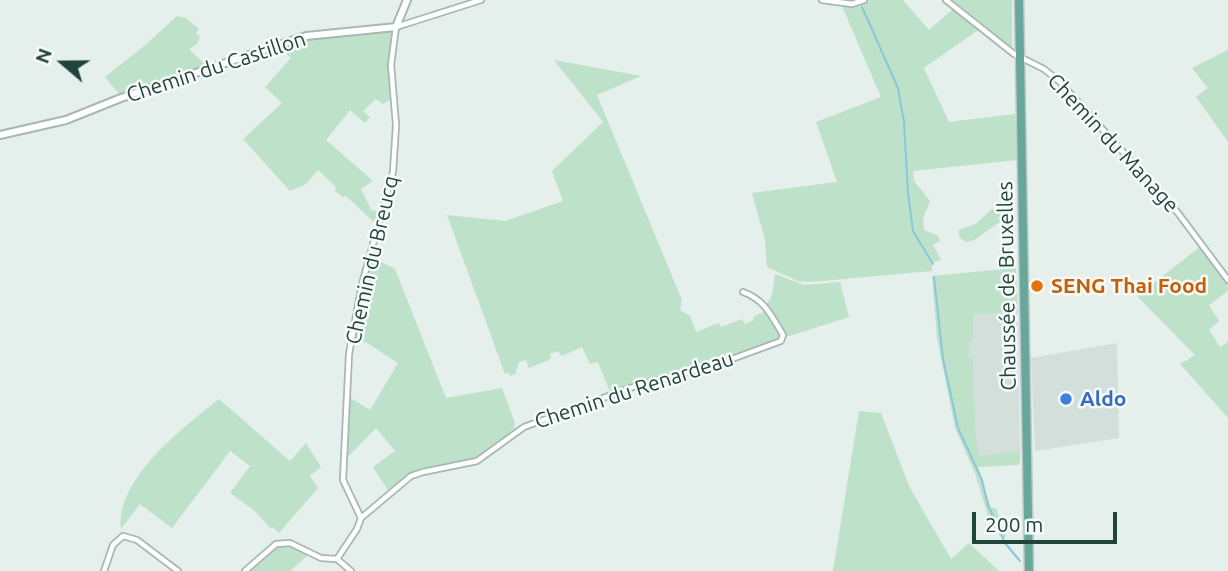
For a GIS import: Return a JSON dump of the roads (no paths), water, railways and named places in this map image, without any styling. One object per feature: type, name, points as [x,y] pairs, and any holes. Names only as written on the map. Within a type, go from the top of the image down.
[{"type":"main road","name":"Chaussée de Bruxelles","points":[[1019,0],[1029,571]]},
{"type":"street","points":[[396,27],[407,0]]},
{"type":"street","points":[[396,27],[481,0]]},
{"type":"street","points":[[822,0],[852,4],[864,0]]},
{"type":"street","name":"Chemin du Manage","points":[[946,0],[1020,57],[1044,69],[1060,82],[1178,213],[1228,280]]},
{"type":"street","name":"Chemin du Castillon","points":[[0,135],[66,120],[121,98],[306,36],[396,27]]},
{"type":"street","name":"Chemin du Breucq","points":[[361,518],[343,480],[349,354],[356,309],[390,188],[395,159],[396,125],[391,65],[396,27]]},
{"type":"street","name":"Chemin du Renardeau","points":[[361,518],[411,477],[477,461],[524,427],[633,387],[721,363],[781,341],[783,335],[766,305],[743,292]]},
{"type":"street","points":[[246,571],[276,544],[282,542],[290,543],[321,558],[332,561],[337,559],[357,529],[361,518]]},
{"type":"street","points":[[104,571],[113,545],[123,536],[137,540],[178,571]]},
{"type":"street","points":[[337,559],[351,571]]},
{"type":"waterway","points":[[862,7],[898,88],[904,122],[913,231],[933,264]]},
{"type":"waterway","points":[[934,277],[943,359],[958,428],[982,480],[988,505],[1005,543],[1020,561]]},
{"type":"place","name":"SENG Thai Food","points":[[1037,286]]},
{"type":"place","name":"Aldo","points":[[1066,399]]}]
